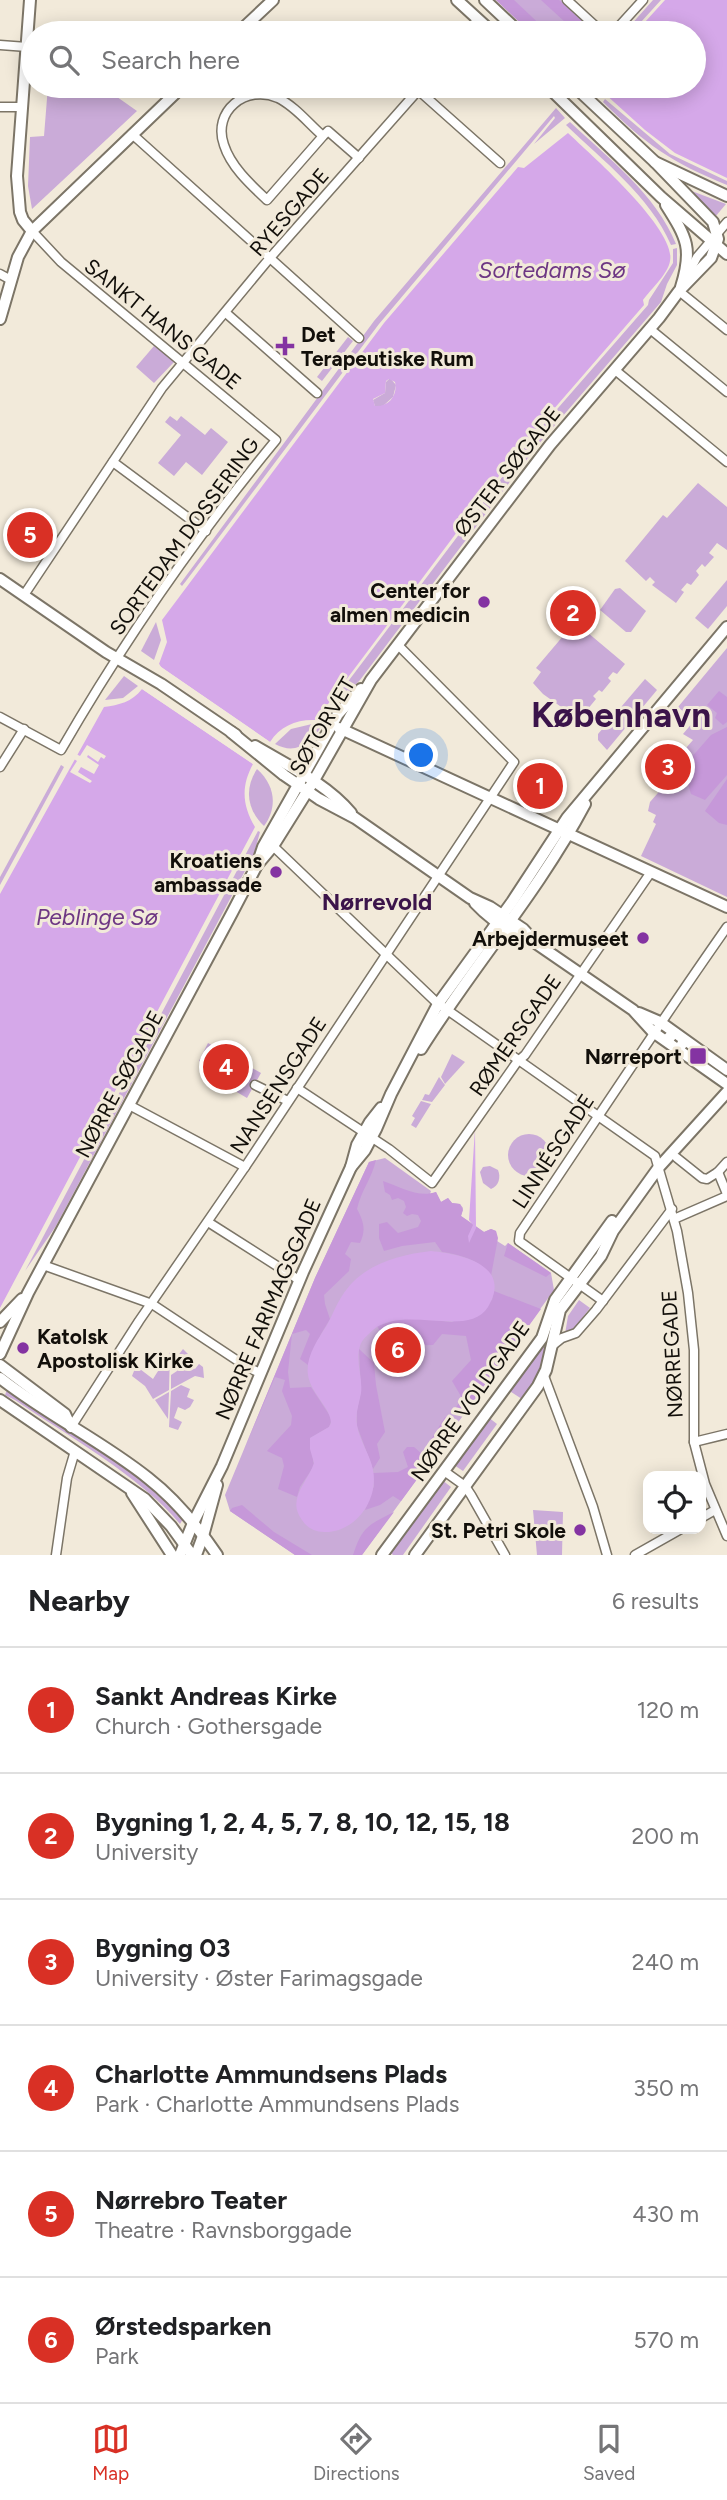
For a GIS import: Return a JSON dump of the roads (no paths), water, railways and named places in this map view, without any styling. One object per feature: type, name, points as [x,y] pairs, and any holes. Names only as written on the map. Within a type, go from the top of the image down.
[{"type":"street","points":[[29,21],[30,0]]},
{"type":"street","points":[[251,21],[273,0]]},
{"type":"street","points":[[457,0],[478,19]]},
{"type":"street","points":[[485,0],[507,21]]},
{"type":"street","points":[[567,0],[590,21]]},
{"type":"street","points":[[624,21],[643,0]]},
{"type":"street","points":[[0,45],[21,47]]},
{"type":"street","points":[[23,98],[18,194],[23,220],[32,231]]},
{"type":"street","points":[[0,320],[18,257],[32,231],[170,98]]},
{"type":"street","points":[[242,98],[226,111],[222,141],[227,153],[248,182],[267,200],[326,133]]},
{"type":"street","points":[[274,98],[284,102],[359,158]]},
{"type":"street","name":"RYESGADE","points":[[24,595],[162,388],[411,98]]},
{"type":"street","points":[[431,98],[500,163]]},
{"type":"street","points":[[559,98],[661,197],[720,244]]},
{"type":"street","points":[[586,98],[708,215],[720,244]]},
{"type":"street","points":[[0,107],[22,107]]},
{"type":"street","points":[[132,134],[359,338]]},
{"type":"street","points":[[655,162],[727,195]]},
{"type":"street","points":[[661,197],[684,233],[687,244],[687,265],[679,291],[727,330]]},
{"type":"street","name":"ØSTER SØGADE","points":[[371,680],[544,452],[650,329],[679,291],[711,258],[720,244],[727,222]]},
{"type":"street","name":"SANKT HANS GADE","points":[[32,231],[61,262],[276,440]]},
{"type":"street","name":"ØSTER SØGADE","points":[[679,291],[697,257],[720,244]]},
{"type":"street","points":[[0,274],[11,281]]},
{"type":"street","points":[[226,313],[317,393]]},
{"type":"street","points":[[650,329],[727,392]]},
{"type":"street","points":[[615,370],[727,462]]},
{"type":"street","name":"SORTEDAM DOSSERING","points":[[24,729],[61,750],[119,655],[206,531],[276,440]]},
{"type":"street","points":[[113,462],[206,531]]},
{"type":"street","points":[[0,579],[119,655],[144,667],[162,684],[231,732],[274,769],[344,805],[355,818],[470,898],[633,1010],[660,1022],[727,1070]]},
{"type":"street","name":"NØRRE FARIMAGSGADE","points":[[182,1549],[222,1466],[299,1280],[351,1167],[391,1094],[443,1007],[564,832],[567,818],[727,627]]},
{"type":"street","name":"NANSENSGADE","points":[[71,1427],[139,1321],[245,1167],[514,762],[398,645]]},
{"type":"street","name":"SØTORVET","points":[[257,865],[273,846],[337,727],[371,680]]},
{"type":"street","points":[[0,717],[24,729],[0,767]]},
{"type":"street","points":[[337,727],[727,907]]},
{"type":"street","name":"SØTORVET","points":[[257,865],[263,848],[305,783]]},
{"type":"street","points":[[273,846],[443,1007],[652,1153],[659,1167]]},
{"type":"street","name":"NØRRE SØGADE","points":[[0,1354],[28,1293],[257,865]]},
{"type":"street","name":"RØMERSGADE","points":[[367,1136],[389,1149],[432,1184],[651,872]]},
{"type":"street","name":"LINNÉSGADE","points":[[603,1301],[521,1243],[519,1237],[653,1032],[727,927]]},
{"type":"street","points":[[633,1010],[653,1032],[726,1092]]},
{"type":"street","points":[[255,1085],[288,1101]]},
{"type":"street","points":[[297,1088],[367,1136]]},
{"type":"street","name":"NØRRE VOLDGADE","points":[[383,1555],[542,1338],[555,1300],[601,1256],[613,1231],[659,1167],[726,1092]]},
{"type":"street","points":[[129,1105],[245,1167]]},
{"type":"street","points":[[677,1158],[707,1179],[727,1162]]},
{"type":"street","name":"NØRREGADE","points":[[659,1167],[673,1214],[684,1268],[694,1350],[694,1442],[702,1474],[727,1536]]},
{"type":"street","points":[[718,1172],[727,1195]]},
{"type":"street","name":"NØRRE VOLDGADE","points":[[552,1346],[562,1338],[576,1333],[673,1214],[727,1195]]},
{"type":"street","points":[[208,1222],[299,1280]]},
{"type":"street","points":[[43,1265],[152,1304],[260,1373]]},
{"type":"street","name":"NØRRE VOLDGADE","points":[[415,1555],[544,1376],[561,1310],[575,1282]]},
{"type":"street","points":[[0,1322],[28,1293]]},
{"type":"street","name":"NØRRE SØGADE","points":[[0,1337],[14,1321]]},
{"type":"street","points":[[0,1365],[65,1414],[71,1427]]},
{"type":"street","points":[[544,1376],[572,1446],[607,1555]]},
{"type":"street","points":[[0,1378],[149,1479],[193,1523],[199,1550]]},
{"type":"street","points":[[0,1400],[129,1488],[161,1514],[182,1549],[192,1541],[199,1550],[217,1555]]},
{"type":"street","points":[[694,1442],[727,1434]]},
{"type":"street","points":[[57,1555],[67,1478],[75,1451]]},
{"type":"street","name":"NØRRE FARIMAGSGADE","points":[[199,1550],[222,1466]]},
{"type":"street","points":[[444,1471],[465,1486],[505,1555]]},
{"type":"street","points":[[129,1488],[172,1555]]},
{"type":"street","points":[[706,1515],[715,1510]]},
{"type":"street","points":[[635,1555],[672,1534]]},
{"type":"water","points":[[665,0],[727,0],[727,178],[675,153],[610,98],[706,98],[706,21],[646,21]]},
{"type":"water","name":"Sortedams Sø","points":[[568,133],[647,212],[669,247],[669,266],[643,300],[644,305],[520,448],[316,720],[290,725],[270,742],[161,667],[159,664],[167,642],[162,620],[384,323],[518,167],[524,168]],"holes":[[[389,379],[395,382],[391,399],[375,406],[373,399],[385,393],[386,381]]]},
{"type":"water","name":"Peblinge Sø","points":[[142,689],[253,764],[246,780],[245,803],[255,827],[0,1308],[0,894],[104,707],[125,702]]},
{"type":"water","points":[[475,1129],[476,1228],[469,1243],[468,1236],[473,1225],[469,1220]]},
{"type":"water","points":[[431,1251],[456,1255],[480,1264],[494,1281],[494,1293],[488,1307],[479,1316],[466,1320],[401,1320],[386,1323],[364,1339],[359,1352],[361,1393],[357,1421],[358,1431],[373,1470],[372,1492],[362,1513],[346,1527],[335,1531],[314,1530],[302,1520],[296,1505],[314,1463],[310,1438],[331,1423],[308,1375],[308,1362],[313,1349],[342,1296],[359,1276],[381,1263],[405,1255]]},
{"type":"place","name":"Det Terapeutiske Rum","points":[[285,346]]},
{"type":"place","name":"Nørrebro Teater","points":[[30,535]]},
{"type":"place","name":"Center for almen medicin","points":[[484,602]]},
{"type":"place","name":"Bygning 1, 2, 4, 5, 7, 8, 10, 12, 15, 18","points":[[573,613]]},
{"type":"place","name":"Bygning 03","points":[[668,767]]},
{"type":"place","name":"Sankt Andreas Kirke","points":[[540,786]]},
{"type":"place","name":"Kroatiens ambassade","points":[[276,872]]},
{"type":"place","name":"Arbejdermuseet","points":[[643,938]]},
{"type":"place","name":"Nørreport","points":[[698,1056]]},
{"type":"place","name":"Charlotte Ammundsens Plads","points":[[226,1067]]},
{"type":"place","name":"Katolsk Apostolisk Kirke","points":[[23,1348]]},
{"type":"place","name":"Ørstedsparken","points":[[398,1350]]},
{"type":"place","name":"St. Petri Skole","points":[[580,1530]]},
{"type":"district","name":"København","points":[[621,715]]},
{"type":"district","name":"Nørrevold","points":[[377,901]]}]
